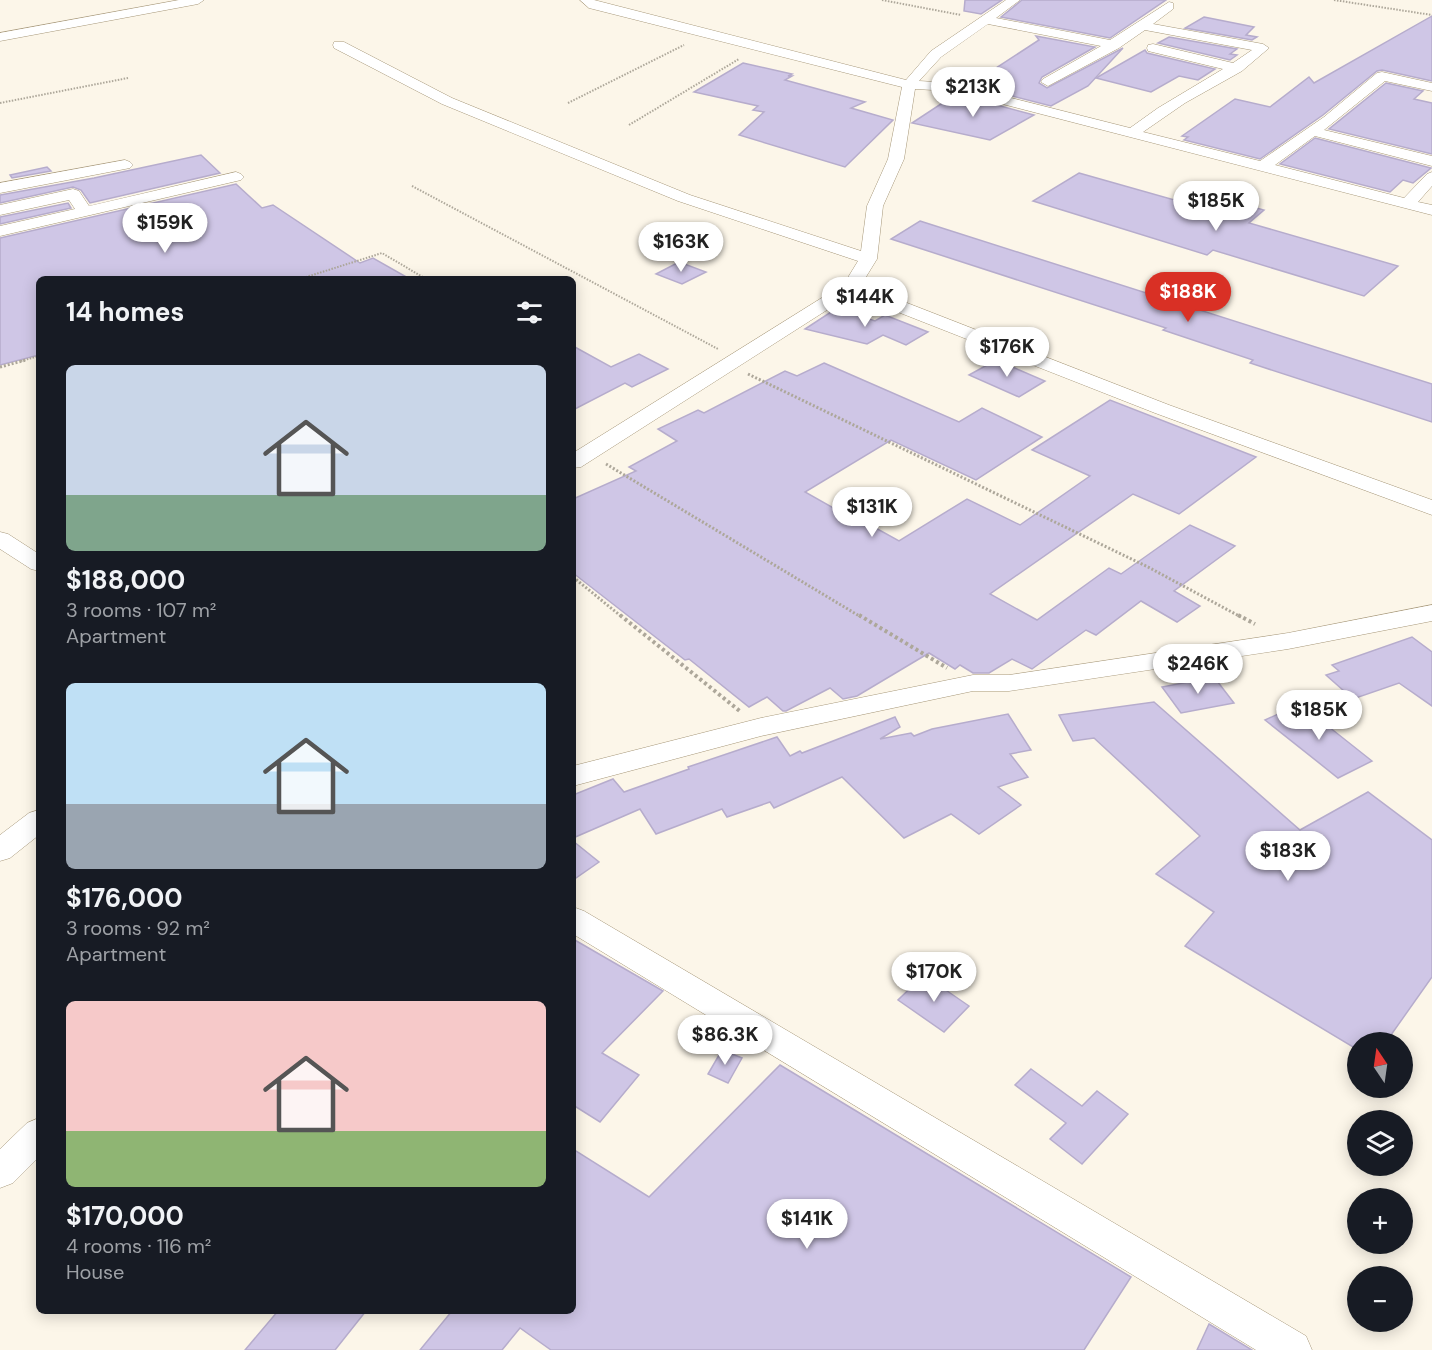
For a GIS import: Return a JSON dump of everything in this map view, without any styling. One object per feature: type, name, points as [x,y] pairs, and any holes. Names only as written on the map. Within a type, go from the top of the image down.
[{"type":"street","points":[[0,37],[198,0]]},
{"type":"street","points":[[586,0],[593,5],[757,48],[909,85],[952,87],[1432,210]]},
{"type":"street","points":[[580,457],[851,287],[868,259],[875,206],[896,159],[909,85],[936,54],[1014,0]]},
{"type":"street","points":[[1048,82],[1145,26],[1169,6]]},
{"type":"street","points":[[988,20],[1114,45]]},
{"type":"street","points":[[1131,134],[1186,95],[1237,68],[1263,48],[1145,26]]},
{"type":"street","points":[[339,45],[447,101],[673,194],[868,259]]},
{"type":"street","points":[[1153,48],[1237,68]]},
{"type":"street","points":[[1263,167],[1329,120],[1382,76],[1432,87]]},
{"type":"street","points":[[1329,120],[1352,126]]},
{"type":"street","points":[[1311,131],[1432,160]]},
{"type":"street","points":[[0,188],[125,165]]},
{"type":"street","points":[[0,231],[236,177]]},
{"type":"street","points":[[1407,204],[1432,177]]},
{"type":"street","points":[[0,210],[73,194],[85,212]]},
{"type":"street","points":[[851,287],[1162,409],[1432,508]]},
{"type":"street","points":[[0,539],[36,562]]},
{"type":"street","points":[[576,775],[761,727],[973,683],[1009,682],[1288,641],[1432,613]]},
{"type":"street","points":[[0,850],[36,822]]},
{"type":"street","points":[[576,921],[1292,1350]]},
{"type":"street","points":[[0,1172],[36,1137]]},
{"type":"path","points":[[882,0],[988,20]]},
{"type":"path","points":[[1334,0],[1432,15]]},
{"type":"path","points":[[568,103],[603,88],[656,58],[707,35]]},
{"type":"path","points":[[629,125],[757,48]]},
{"type":"path","points":[[0,103],[128,78]]},
{"type":"path","points":[[412,186],[726,353],[726,364],[1148,567],[1288,641]]},
{"type":"path","points":[[309,276],[382,253],[421,276]]},
{"type":"path","points":[[0,367],[36,357]]},
{"type":"path","points":[[580,457],[973,683]]},
{"type":"path","points":[[576,579],[761,727]]},
{"type":"building","points":[[965,0],[1002,0],[981,14],[964,11]]},
{"type":"building","points":[[1022,0],[1166,0],[1110,38],[1001,17]]},
{"type":"building","points":[[1432,16],[1432,81],[1382,70],[1377,71],[1323,115],[1260,159],[1184,140],[1188,137],[1182,136],[1235,99],[1270,107],[1309,77],[1314,83]]},
{"type":"building","points":[[1204,17],[1254,27],[1246,35],[1257,37],[1252,40],[1185,28]]},
{"type":"building","points":[[1036,36],[1095,47],[1042,77],[1039,83],[1047,88],[1123,48],[1088,86],[1051,106],[970,85],[1039,40]]},
{"type":"building","points":[[1169,37],[1237,49],[1230,54],[1237,55],[1230,60],[1158,43]]},
{"type":"building","points":[[1145,50],[1147,53],[1215,69],[1198,80],[1179,76],[1151,92],[1096,78]]},
{"type":"building","points":[[743,63],[792,74],[785,80],[865,102],[851,108],[893,120],[845,167],[739,135],[764,112],[753,110],[758,106],[694,92]]},
{"type":"building","points":[[1386,83],[1423,91],[1414,99],[1432,103],[1432,154],[1329,129]]},
{"type":"building","points":[[956,94],[1034,115],[990,140],[912,123]]},
{"type":"building","points":[[1315,138],[1431,168],[1413,183],[1403,180],[1390,192],[1280,164]]},
{"type":"building","points":[[201,155],[220,173],[90,203],[81,190],[73,187],[0,203],[0,195]]},
{"type":"building","points":[[47,167],[51,171],[12,178],[10,175]]},
{"type":"building","points":[[1079,173],[1206,209],[1221,198],[1264,210],[1249,223],[1398,266],[1364,296],[1213,250],[1207,255],[1033,201]]},
{"type":"building","points":[[236,184],[262,208],[273,205],[360,263],[373,258],[405,276],[36,276],[36,356],[0,365],[0,238]]},
{"type":"building","points":[[68,203],[71,208],[0,224],[0,217]]},
{"type":"building","points":[[920,221],[1432,384],[1432,422],[1250,363],[1253,360],[1163,330],[1166,328],[891,239]]},
{"type":"building","points":[[679,262],[706,272],[682,284],[656,274]]},
{"type":"building","points":[[837,308],[875,321],[885,315],[928,332],[906,345],[883,335],[867,344],[805,329]]},
{"type":"building","points":[[576,348],[611,367],[639,354],[668,369],[632,387],[625,383],[576,408]]},
{"type":"building","points":[[996,360],[1045,381],[1019,397],[969,375]]},
{"type":"building","points":[[824,363],[959,422],[982,408],[1042,437],[976,480],[891,440],[805,492],[860,523],[863,521],[899,541],[967,499],[1020,525],[1090,476],[1032,450],[1110,400],[1256,457],[1179,514],[1133,494],[990,594],[1037,620],[1109,568],[1121,574],[1190,525],[1235,546],[1174,591],[1200,606],[1177,622],[1141,601],[1096,635],[1086,630],[1032,669],[1012,659],[989,673],[973,673],[960,665],[955,669],[929,653],[857,696],[843,699],[830,688],[786,711],[767,697],[749,707],[689,659],[685,660],[576,575],[576,498],[636,471],[629,467],[677,441],[658,429],[698,410],[704,413],[785,371],[797,376]]},
{"type":"building","points":[[1412,637],[1432,652],[1432,706],[1399,683],[1353,699],[1326,675],[1339,671],[1332,665]]},
{"type":"building","points":[[1214,677],[1234,703],[1181,713],[1162,687]]},
{"type":"building","points":[[1154,702],[1300,830],[1368,792],[1432,840],[1432,977],[1393,1032],[1347,1032],[1347,1043],[1185,946],[1214,912],[1156,874],[1200,836],[1094,738],[1073,741],[1059,715]]},
{"type":"building","points":[[1300,704],[1372,761],[1338,778],[1265,720]]},
{"type":"building","points":[[1008,714],[1031,750],[1010,754],[1028,777],[998,787],[1021,805],[979,834],[951,814],[904,838],[842,777],[774,808],[770,802],[727,817],[722,809],[656,834],[640,809],[576,837],[576,794],[613,779],[624,792],[689,769],[688,767],[777,737],[790,756],[895,717],[900,727],[880,739],[911,733],[914,736],[932,729]]},
{"type":"building","points":[[576,843],[599,862],[576,878]]},
{"type":"building","points":[[576,941],[663,991],[602,1053],[639,1075],[600,1122],[576,1107]]},
{"type":"building","points":[[924,975],[969,1006],[944,1032],[898,1000]]},
{"type":"building","points":[[722,1050],[742,1058],[728,1083],[708,1074]]},
{"type":"building","points":[[780,1065],[1131,1277],[1084,1350],[551,1350],[520,1328],[502,1350],[420,1350],[450,1314],[576,1314],[576,1151],[649,1197]]},
{"type":"building","points":[[1031,1069],[1082,1106],[1097,1091],[1128,1114],[1082,1164],[1050,1139],[1066,1123],[1015,1085]]},
{"type":"building","points":[[275,1314],[364,1314],[335,1350],[245,1350]]},
{"type":"building","points":[[1209,1324],[1252,1350],[1197,1350]]}]
